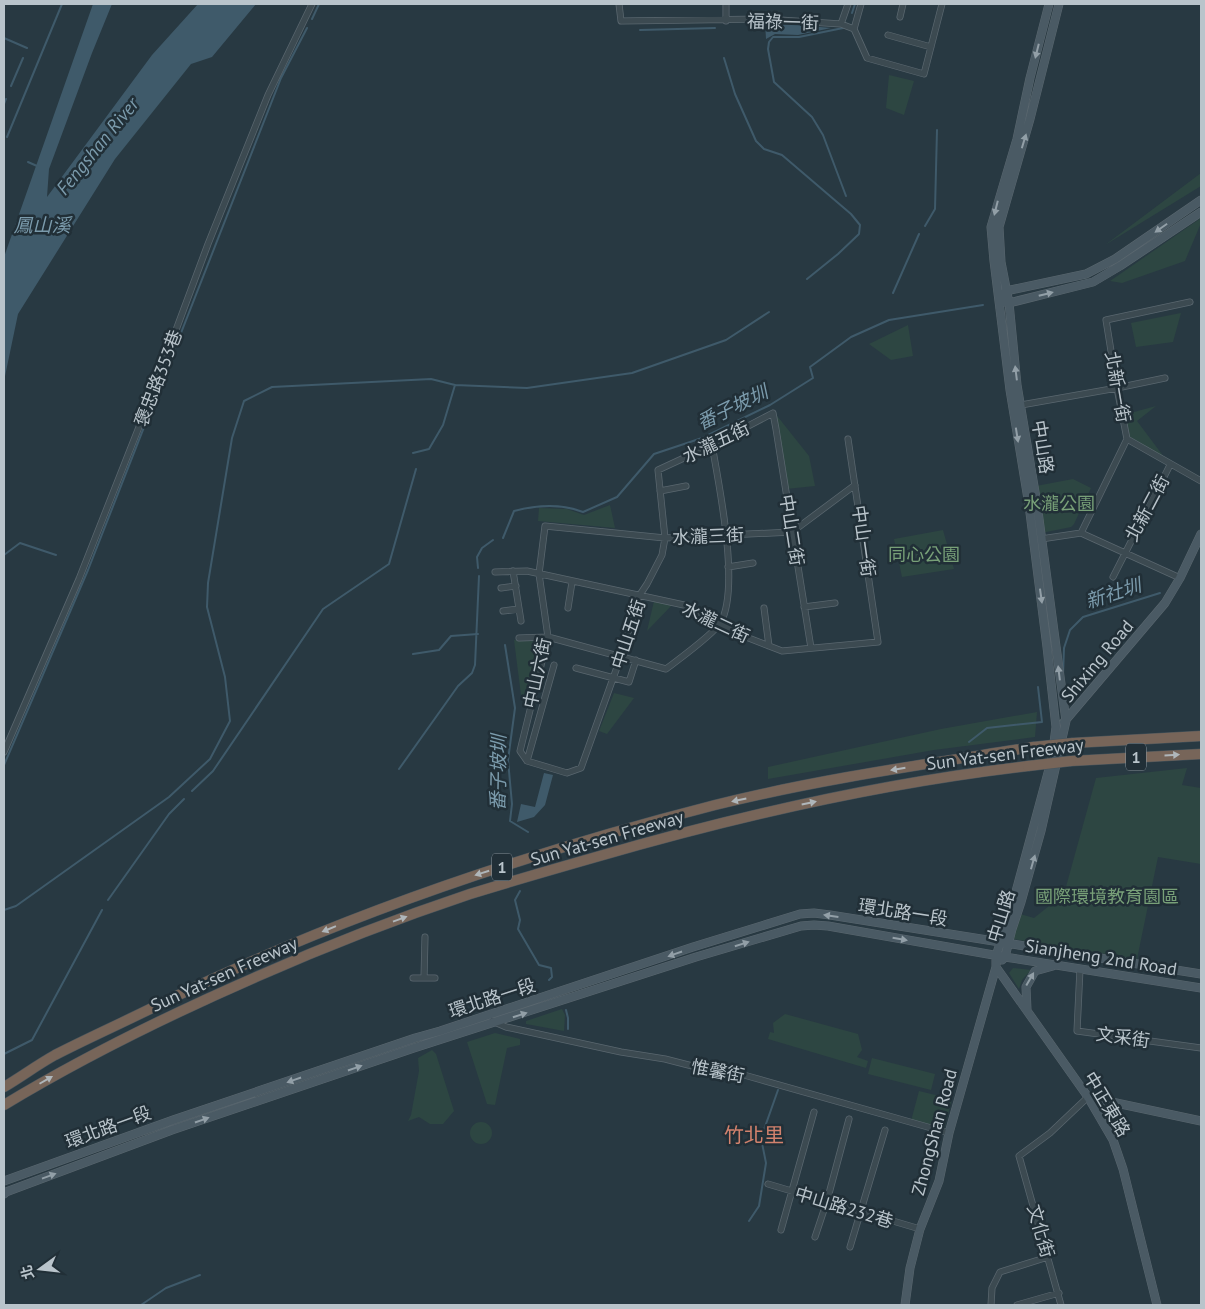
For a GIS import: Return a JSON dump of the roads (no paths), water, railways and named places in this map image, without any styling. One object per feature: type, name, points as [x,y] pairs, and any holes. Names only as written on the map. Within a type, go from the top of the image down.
[{"type":"highway","name":"Sun Yat-sen Freeway","points":[[4,1087],[53,1056],[217,977],[276,951],[377,910],[472,876],[612,833],[716,805],[834,779],[1033,747],[1201,736]]},
{"type":"highway","name":"Sun Yat-sen Freeway","points":[[4,1105],[75,1064],[144,1028],[204,1000],[343,940],[467,895],[656,840],[754,815],[959,774],[1070,761],[1201,754]]},
{"type":"street","name":"褒忠路353巷","points":[[4,752],[79,579],[208,244],[268,95],[312,4]]},
{"type":"street","name":"福祿一街","points":[[619,4],[621,22],[765,19],[842,24],[854,29]]},
{"type":"street","points":[[726,4],[726,21]]},
{"type":"street","points":[[842,24],[847,4]]},
{"type":"street","points":[[861,4],[854,29],[867,58],[924,74],[942,4]]},
{"type":"street","points":[[900,17],[903,4]]},
{"type":"street","points":[[1047,4],[1059,6]]},
{"type":"street","name":"中山路","points":[[996,967],[1005,957],[1004,942],[1052,758],[1056,727],[1032,534],[998,300],[991,227],[1016,138],[1047,4]]},
{"type":"street","name":"中山路","points":[[996,967],[996,956],[1004,942],[1042,831],[1066,721],[1021,405],[1009,303],[1001,262],[999,227],[1028,127],[1059,6]]},
{"type":"street","points":[[888,35],[931,47]]},
{"type":"street","points":[[1201,200],[1115,259],[1086,274],[1006,291],[998,300],[1009,303],[1092,282],[1201,212]]},
{"type":"street","name":"北新一街","points":[[1081,534],[1127,439],[1106,320],[1190,302]]},
{"type":"street","points":[[1021,405],[1165,378]]},
{"type":"street","name":"水瀧五街","points":[[658,470],[712,445],[773,413]]},
{"type":"street","name":"中山二街","points":[[773,413],[811,648]]},
{"type":"street","points":[[1127,439],[1201,481]]},
{"type":"street","name":"中山一街","points":[[848,440],[878,642]]},
{"type":"street","points":[[519,638],[548,637],[666,668],[693,648],[720,624],[728,603],[727,535],[712,445]]},
{"type":"street","name":"北新二街","points":[[1113,576],[1170,465]]},
{"type":"street","name":"中山五街","points":[[527,762],[567,773],[581,768],[614,678],[639,596],[648,584],[662,555],[665,538],[658,470]]},
{"type":"street","points":[[792,532],[855,485]]},
{"type":"street","points":[[660,490],[686,486]]},
{"type":"street","name":"水瀧三街","points":[[545,526],[665,538],[792,532]]},
{"type":"street","name":"中山六街","points":[[527,762],[520,751],[548,637],[539,574],[545,526]]},
{"type":"street","points":[[1041,539],[1081,534],[1180,578]]},
{"type":"street","name":"Shixing Road","points":[[1056,727],[1066,721],[1165,603],[1180,578],[1201,534]]},
{"type":"street","points":[[728,567],[753,563]]},
{"type":"street","points":[[513,571],[521,620]]},
{"type":"street","name":"水瀧二街","points":[[495,572],[526,571],[684,605],[746,637],[782,651],[878,642]]},
{"type":"street","points":[[568,608],[572,582]]},
{"type":"street","points":[[501,588],[516,586]]},
{"type":"street","points":[[804,607],[835,603]]},
{"type":"street","points":[[764,608],[769,646]]},
{"type":"street","points":[[503,612],[519,609]]},
{"type":"street","points":[[576,668],[629,682],[636,660]]},
{"type":"street","points":[[527,762],[554,665]]},
{"type":"street","name":"環北路一段","points":[[4,1181],[182,1117],[415,1038],[800,914],[830,915],[1004,942]]},
{"type":"street","name":"環北路一段","points":[[4,1194],[172,1130],[696,957],[802,926],[828,926],[996,956]]},
{"type":"street","points":[[424,978],[425,937]]},
{"type":"street","name":"Sianjheng 2nd Road","points":[[1004,942],[1201,974]]},
{"type":"street","name":"Sianjheng 2nd Road","points":[[996,956],[1201,988]]},
{"type":"street","points":[[1027,1010],[1026,987],[1036,971],[1057,965]]},
{"type":"street","name":"中正東路","points":[[996,967],[1088,1097],[1113,1140],[1123,1169],[1156,1305]]},
{"type":"street","name":"ZhongShan Road","points":[[905,1305],[910,1268],[920,1229],[939,1181],[949,1133],[996,967]]},
{"type":"street","name":"文采街","points":[[1080,969],[1078,1031],[1201,1048]]},
{"type":"street","points":[[413,978],[434,978]]},
{"type":"street","points":[[487,1016],[494,1023]]},
{"type":"street","name":"惟馨街","points":[[494,1023],[621,1052],[744,1075],[949,1133]]},
{"type":"street","points":[[1088,1097],[1201,1121]]},
{"type":"street","name":"文化街","points":[[1062,1305],[1019,1156],[1050,1133],[1088,1097]]},
{"type":"street","points":[[781,1230],[814,1112]]},
{"type":"street","points":[[815,1238],[850,1119]]},
{"type":"street","points":[[850,1247],[885,1130]]},
{"type":"street","name":"中山路232巷","points":[[768,1184],[920,1229]]},
{"type":"street","points":[[991,1305],[992,1288],[1000,1272],[1048,1257]]},
{"type":"street","points":[[1017,1305],[1058,1294]]},
{"type":"water","name":"鳳山溪","points":[[93,4],[112,4],[49,169],[47,197],[152,55],[198,4],[256,4],[212,57],[191,64],[115,159],[18,314],[4,381],[4,257]]},
{"type":"water","points":[[765,22],[831,28],[798,35],[775,34],[766,39]]},
{"type":"water","points":[[544,773],[553,775],[545,805],[534,817],[517,822],[521,804],[535,807]]},
{"type":"waterway","points":[[7,137],[62,4]]},
{"type":"waterway","points":[[312,19],[319,4]]},
{"type":"waterway","points":[[852,13],[855,4]]},
{"type":"waterway","points":[[4,765],[88,570],[281,78],[307,28]]},
{"type":"waterway","points":[[640,30],[715,28]]},
{"type":"waterway","points":[[843,28],[799,37],[773,37],[769,42],[768,49],[774,82],[812,117],[823,135],[846,196]]},
{"type":"waterway","points":[[4,38],[27,48]]},
{"type":"waterway","points":[[11,86],[23,58]]},
{"type":"waterway","points":[[724,58],[735,94],[756,141],[764,149],[782,155],[851,214],[860,225],[859,234],[807,279]]},
{"type":"waterway","points":[[4,104],[6,99]]},
{"type":"waterway","points":[[925,226],[935,209],[937,130]]},
{"type":"waterway","points":[[28,162],[37,166]]},
{"type":"waterway","points":[[893,293],[919,234]]},
{"type":"waterway","name":"番子坡圳","points":[[503,538],[514,511],[531,507],[557,506],[583,512],[617,497],[654,454],[702,438],[770,405],[813,378],[810,367],[851,337],[889,320],[983,305]]},
{"type":"waterway","points":[[4,910],[16,906],[169,797],[210,759],[230,721],[225,677],[207,607],[208,583],[232,438],[244,401],[272,387],[431,379],[455,385],[527,388],[632,373],[726,340],[769,312]]},
{"type":"waterway","points":[[413,453],[429,449],[443,425],[455,385]]},
{"type":"waterway","points":[[192,791],[213,771],[323,609],[389,564],[416,469]]},
{"type":"waterway","points":[[478,568],[477,557],[482,548],[493,540]]},
{"type":"waterway","points":[[4,555],[20,543],[56,555]]},
{"type":"waterway","points":[[399,769],[458,686],[472,673],[475,665],[479,576]]},
{"type":"waterway","name":"新社圳","points":[[1063,675],[1064,648],[1070,630],[1083,617],[1160,593]]},
{"type":"waterway","points":[[413,654],[439,650],[451,636],[478,634]]},
{"type":"waterway","name":"番子坡圳","points":[[505,645],[515,708],[508,760],[512,804],[510,821],[528,832]]},
{"type":"waterway","name":"新社圳","points":[[969,742],[987,728],[1042,722],[1038,687]]},
{"type":"waterway","points":[[108,900],[169,814],[184,799]]},
{"type":"waterway","name":"番子坡圳","points":[[520,891],[515,900],[520,920],[518,929],[539,965],[551,968],[552,977],[549,980]]},
{"type":"waterway","points":[[4,1054],[32,1040],[102,910]]},
{"type":"waterway","points":[[566,1010],[568,1029]]},
{"type":"waterway","name":"新社圳","points":[[749,1221],[759,1206],[766,1163],[761,1138],[778,1090]]},
{"type":"waterway","points":[[141,1305],[166,1288],[200,1275]]},
{"type":"district","name":"竹北里","points":[[754,1135]]},
{"type":"water label","name":"Fengshan River","points":[[97,146]]},
{"type":"park label","name":"水瀧公園","points":[[1059,503]]},
{"type":"park label","name":"同心公園","points":[[924,554]]},
{"type":"park label","name":"國際環境教育園區","points":[[1107,896]]}]
